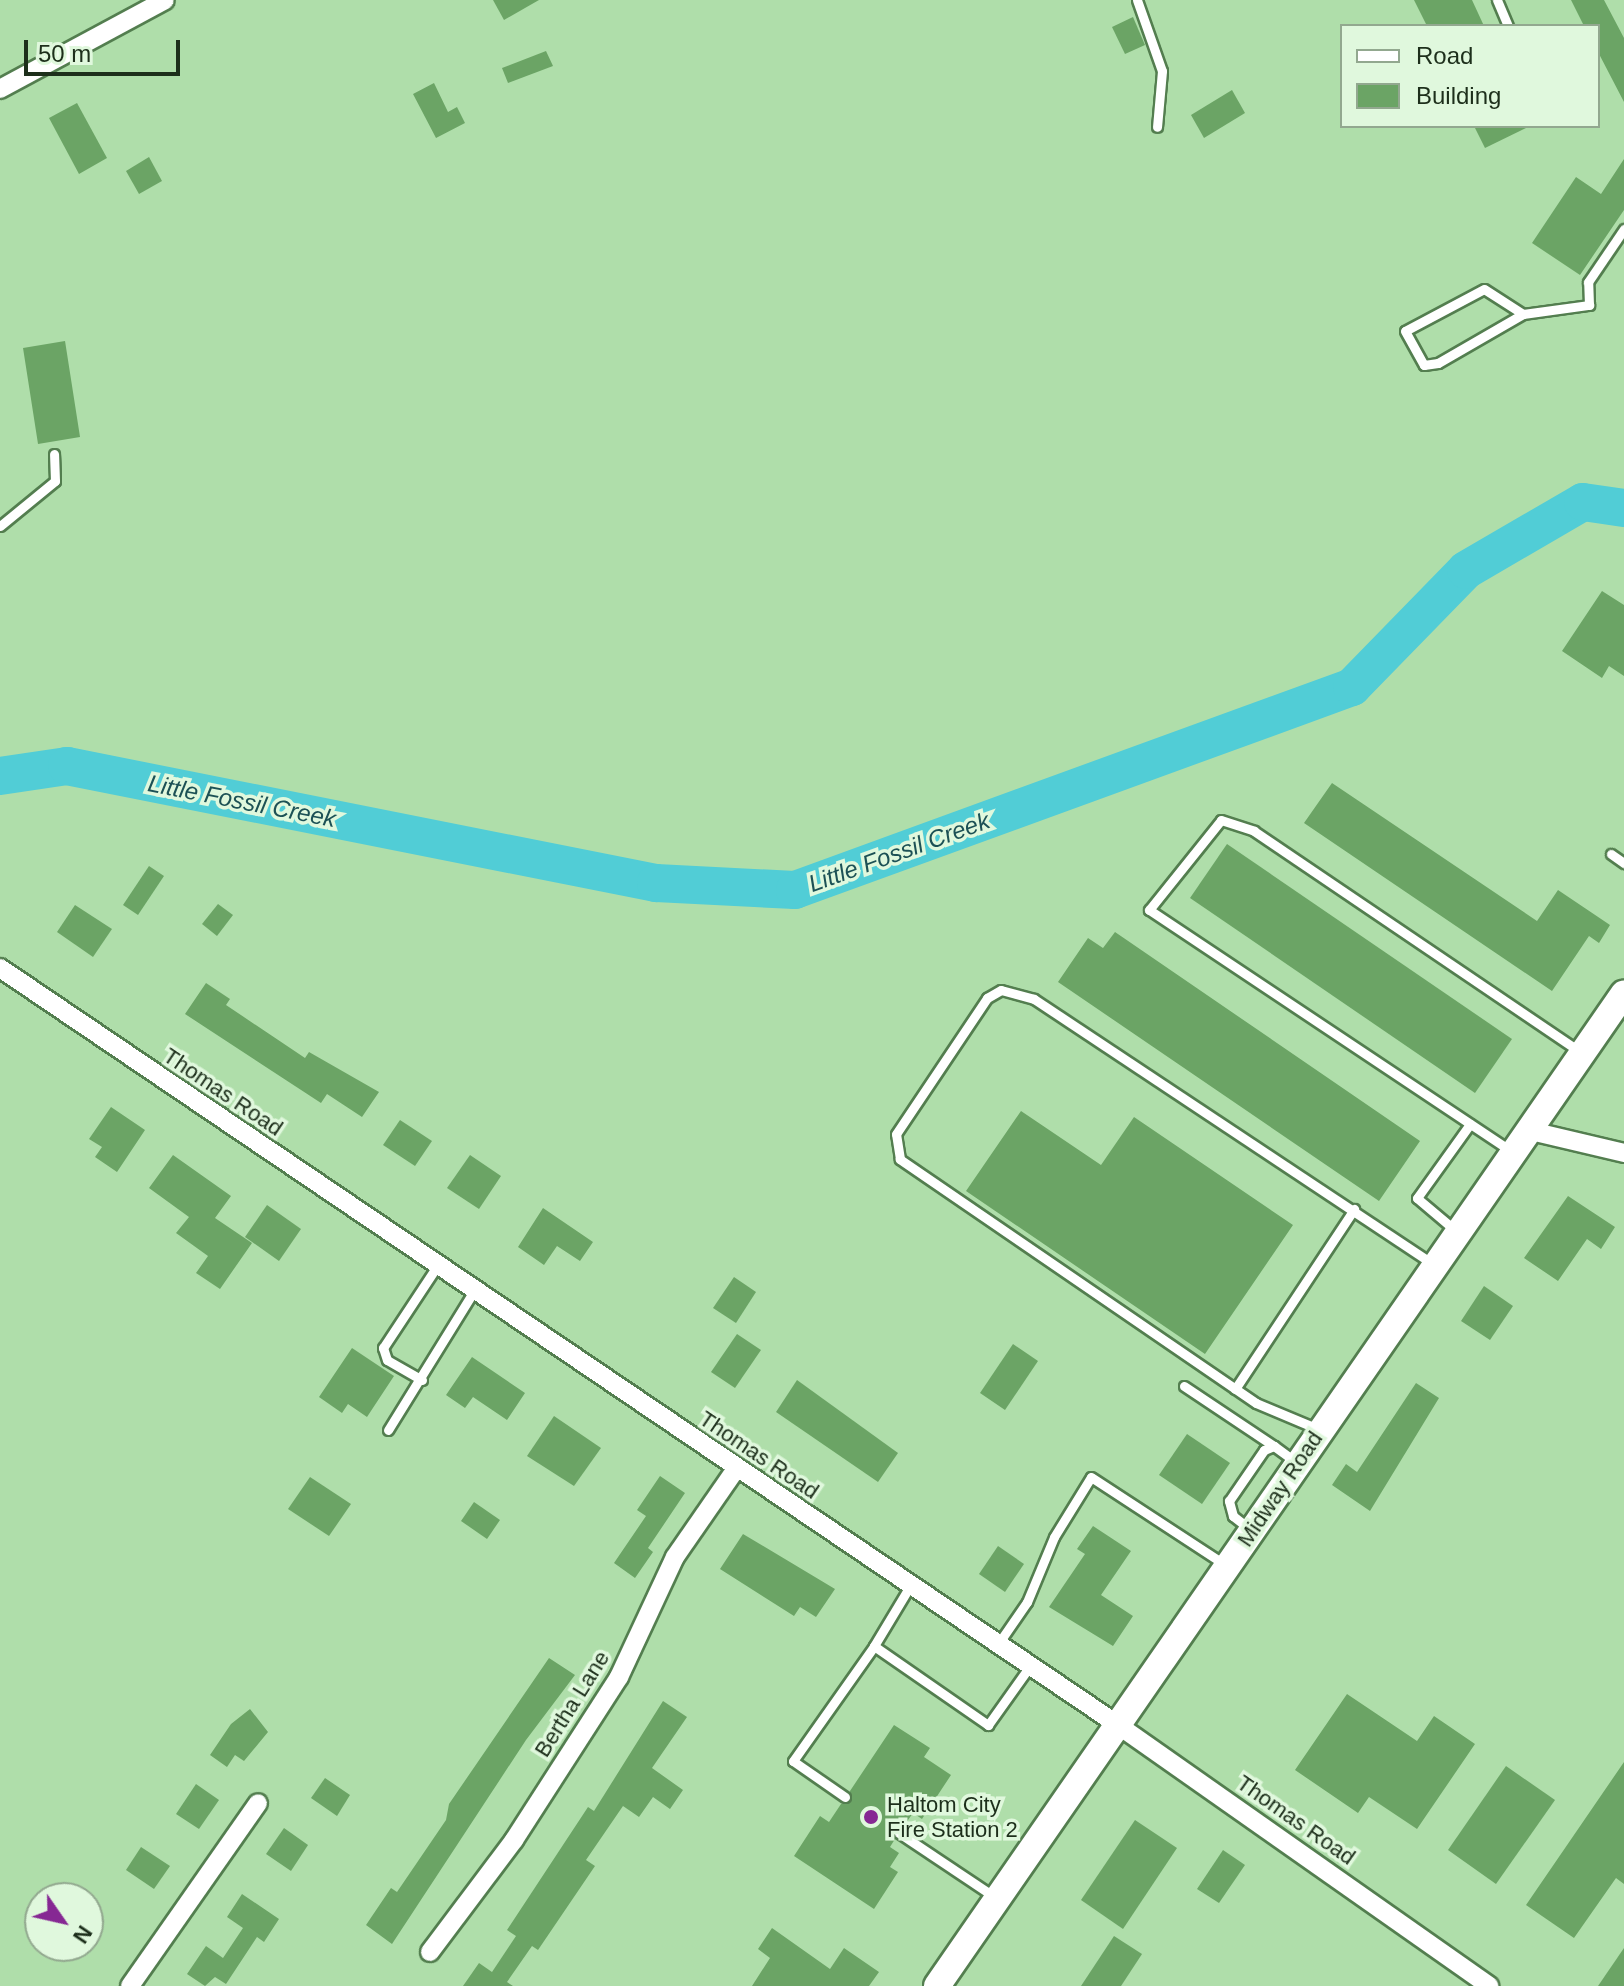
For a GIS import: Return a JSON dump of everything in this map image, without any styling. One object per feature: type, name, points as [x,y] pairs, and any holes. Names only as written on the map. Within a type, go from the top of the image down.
[{"type":"main road","name":"Midway Road","points":[[937,1986],[1624,993]]},
{"type":"street","points":[[0,89],[165,0]]},
{"type":"street","name":"Thomas Road","points":[[0,968],[1118,1725],[1489,1986]]},
{"type":"street","points":[[1531,1131],[1624,1153]]},
{"type":"street","name":"Bertha Lane","points":[[430,1952],[514,1840],[619,1677],[675,1557],[736,1469]]},
{"type":"street","points":[[130,1986],[258,1803]]},
{"type":"lane","points":[[1137,0],[1162,71],[1157,127]]},
{"type":"lane","points":[[1497,0],[1507,24]]},
{"type":"lane","points":[[1523,314],[1484,289],[1405,331],[1424,365],[1438,363],[1523,314],[1589,305],[1588,282],[1624,229]]},
{"type":"lane","points":[[0,526],[55,481],[54,454]]},
{"type":"lane","points":[[1515,1154],[1149,910],[1221,820],[1254,831],[1584,1054]]},
{"type":"lane","points":[[1611,854],[1624,863]]},
{"type":"lane","points":[[1321,1430],[1256,1403],[900,1159],[896,1134],[987,998],[1001,990],[1034,999],[1436,1266]]},
{"type":"lane","points":[[1459,1233],[1417,1198],[1470,1124]]},
{"type":"lane","points":[[1235,1389],[1354,1209]]},
{"type":"lane","points":[[422,1380],[387,1360],[383,1348],[437,1266]]},
{"type":"lane","points":[[388,1430],[422,1380],[474,1291]]},
{"type":"lane","points":[[1184,1386],[1298,1463]]},
{"type":"lane","points":[[1252,1530],[1233,1516],[1229,1501],[1264,1450],[1274,1446]]},
{"type":"lane","points":[[998,1644],[1027,1602],[1054,1537],[1091,1477],[1227,1566]]},
{"type":"lane","points":[[845,1797],[793,1761],[874,1646],[910,1586]]},
{"type":"lane","points":[[874,1646],[988,1725],[1030,1666]]},
{"type":"lane","points":[[899,1833],[998,1899]]},
{"type":"building","points":[[493,0],[539,0],[504,20]]},
{"type":"building","points":[[1414,0],[1472,0],[1483,24],[1426,24]]},
{"type":"building","points":[[1571,0],[1604,0],[1624,38],[1624,102],[1600,56],[1600,24],[1583,24]]},
{"type":"building","points":[[1133,17],[1145,45],[1125,54],[1112,27]]},
{"type":"building","points":[[546,51],[553,66],[508,83],[502,68]]},
{"type":"building","points":[[434,83],[448,112],[457,107],[465,123],[436,138],[413,94]]},
{"type":"building","points":[[1232,90],[1245,113],[1204,138],[1191,115]]},
{"type":"building","points":[[77,103],[107,158],[79,174],[49,118]]},
{"type":"building","points":[[1475,128],[1526,128],[1485,148]]},
{"type":"building","points":[[149,157],[162,181],[139,194],[126,171]]},
{"type":"building","points":[[1624,159],[1624,210],[1580,275],[1532,243],[1576,177],[1601,194]]},
{"type":"building","points":[[65,341],[80,437],[38,444],[23,348]]},
{"type":"building","points":[[1602,591],[1624,605],[1624,676],[1609,666],[1602,678],[1562,651]]},
{"type":"building","points":[[1332,783],[1537,921],[1558,890],[1610,925],[1599,943],[1589,936],[1552,991],[1304,823]]},
{"type":"building","points":[[1227,844],[1512,1039],[1475,1093],[1190,898]]},
{"type":"building","points":[[149,866],[164,876],[138,915],[123,905]]},
{"type":"building","points":[[218,904],[233,915],[217,936],[202,924]]},
{"type":"building","points":[[75,905],[112,929],[93,957],[57,932]]},
{"type":"building","points":[[1115,932],[1420,1141],[1379,1201],[1058,982],[1088,938],[1103,948]]},
{"type":"building","points":[[206,983],[230,999],[226,1005],[305,1058],[309,1052],[379,1092],[362,1117],[327,1094],[321,1103],[185,1014]]},
{"type":"building","points":[[111,1107],[145,1130],[117,1172],[95,1157],[102,1147],[89,1139]]},
{"type":"building","points":[[1021,1111],[1101,1165],[1134,1117],[1293,1225],[1205,1354],[966,1191]]},
{"type":"building","points":[[400,1120],[432,1141],[415,1166],[383,1145]]},
{"type":"building","points":[[173,1155],[231,1196],[215,1218],[252,1243],[220,1289],[196,1273],[208,1256],[176,1233],[189,1217],[149,1188]]},
{"type":"building","points":[[470,1155],[501,1176],[479,1209],[447,1188]]},
{"type":"building","points":[[1568,1196],[1615,1227],[1601,1249],[1587,1239],[1558,1281],[1524,1258]]},
{"type":"building","points":[[267,1205],[301,1229],[279,1261],[245,1237]]},
{"type":"building","points":[[543,1208],[593,1242],[580,1261],[557,1246],[544,1265],[518,1247]]},
{"type":"building","points":[[734,1277],[756,1292],[736,1323],[713,1308]]},
{"type":"building","points":[[1484,1286],[1513,1306],[1490,1340],[1461,1321]]},
{"type":"building","points":[[737,1334],[761,1350],[735,1388],[711,1372]]},
{"type":"building","points":[[1013,1344],[1038,1361],[1005,1410],[980,1393]]},
{"type":"building","points":[[352,1348],[394,1376],[367,1417],[348,1404],[342,1413],[319,1397]]},
{"type":"building","points":[[472,1357],[525,1393],[507,1420],[473,1397],[465,1408],[446,1395]]},
{"type":"building","points":[[797,1380],[898,1453],[878,1482],[776,1412]]},
{"type":"building","points":[[1416,1383],[1439,1398],[1370,1511],[1332,1485],[1346,1464],[1357,1472]]},
{"type":"building","points":[[554,1416],[601,1448],[574,1486],[527,1456]]},
{"type":"building","points":[[1187,1434],[1230,1463],[1202,1504],[1159,1475]]},
{"type":"building","points":[[660,1476],[685,1493],[648,1548],[653,1552],[635,1578],[614,1563],[646,1516],[637,1510]]},
{"type":"building","points":[[310,1477],[351,1504],[329,1536],[288,1509]]},
{"type":"building","points":[[474,1502],[500,1520],[487,1539],[461,1521]]},
{"type":"building","points":[[1093,1526],[1131,1551],[1101,1595],[1133,1616],[1113,1646],[1049,1607],[1085,1554],[1077,1549]]},
{"type":"building","points":[[743,1534],[835,1589],[816,1617],[800,1607],[794,1616],[720,1569]]},
{"type":"building","points":[[998,1546],[1024,1564],[1005,1592],[979,1574]]},
{"type":"building","points":[[549,1658],[575,1675],[526,1740],[392,1944],[366,1925],[391,1888],[397,1892],[446,1820],[449,1804]]},
{"type":"building","points":[[1347,1694],[1417,1741],[1434,1716],[1475,1744],[1417,1829],[1369,1797],[1358,1813],[1295,1770]]},
{"type":"building","points":[[663,1701],[687,1717],[652,1768],[683,1790],[670,1809],[653,1797],[639,1817],[623,1806],[586,1860],[595,1866],[538,1950],[532,1946],[507,1982],[513,1986],[463,1986],[479,1963],[492,1972],[516,1936],[507,1930],[588,1807],[594,1811]]},
{"type":"building","points":[[250,1709],[268,1732],[244,1761],[235,1755],[227,1767],[210,1755],[231,1724]]},
{"type":"building","name":"Haltom City Fire Station 2","points":[[894,1725],[930,1748],[924,1757],[951,1775],[922,1819],[913,1813],[903,1827],[892,1830],[895,1839],[890,1847],[899,1853],[890,1867],[898,1872],[874,1909],[794,1856],[820,1816],[829,1822],[841,1804],[851,1802],[850,1791]]},
{"type":"building","points":[[1624,1762],[1624,1884],[1616,1878],[1574,1938],[1526,1905]]},
{"type":"building","points":[[1506,1766],[1555,1800],[1496,1884],[1448,1850]]},
{"type":"building","points":[[325,1778],[350,1795],[337,1816],[311,1798]]},
{"type":"building","points":[[196,1784],[219,1800],[199,1829],[176,1814]]},
{"type":"building","points":[[1135,1820],[1177,1848],[1123,1929],[1081,1900]]},
{"type":"building","points":[[284,1828],[308,1845],[291,1871],[266,1854]]},
{"type":"building","points":[[141,1847],[170,1866],[154,1889],[126,1870]]},
{"type":"building","points":[[1223,1850],[1245,1865],[1219,1903],[1197,1889]]},
{"type":"building","points":[[242,1894],[279,1919],[264,1942],[257,1937],[226,1984],[215,1977],[205,1986],[187,1974],[206,1946],[223,1958],[243,1928],[227,1917]]},
{"type":"building","points":[[772,1928],[830,1969],[844,1948],[879,1972],[869,1986],[752,1986],[770,1958],[758,1949]]},
{"type":"building","points":[[1114,1936],[1142,1954],[1121,1986],[1081,1986]]},
{"type":"building","points":[[1624,1948],[1624,1986],[1598,1986]]},
{"type":"waterway","name":"Little Fossil Creek","points":[[0,776],[67,766],[656,883],[795,890],[1352,687],[1466,570],[1583,502],[1624,508]]},
{"type":"place","name":"Haltom City Fire Station 2","points":[[871,1817]]}]
